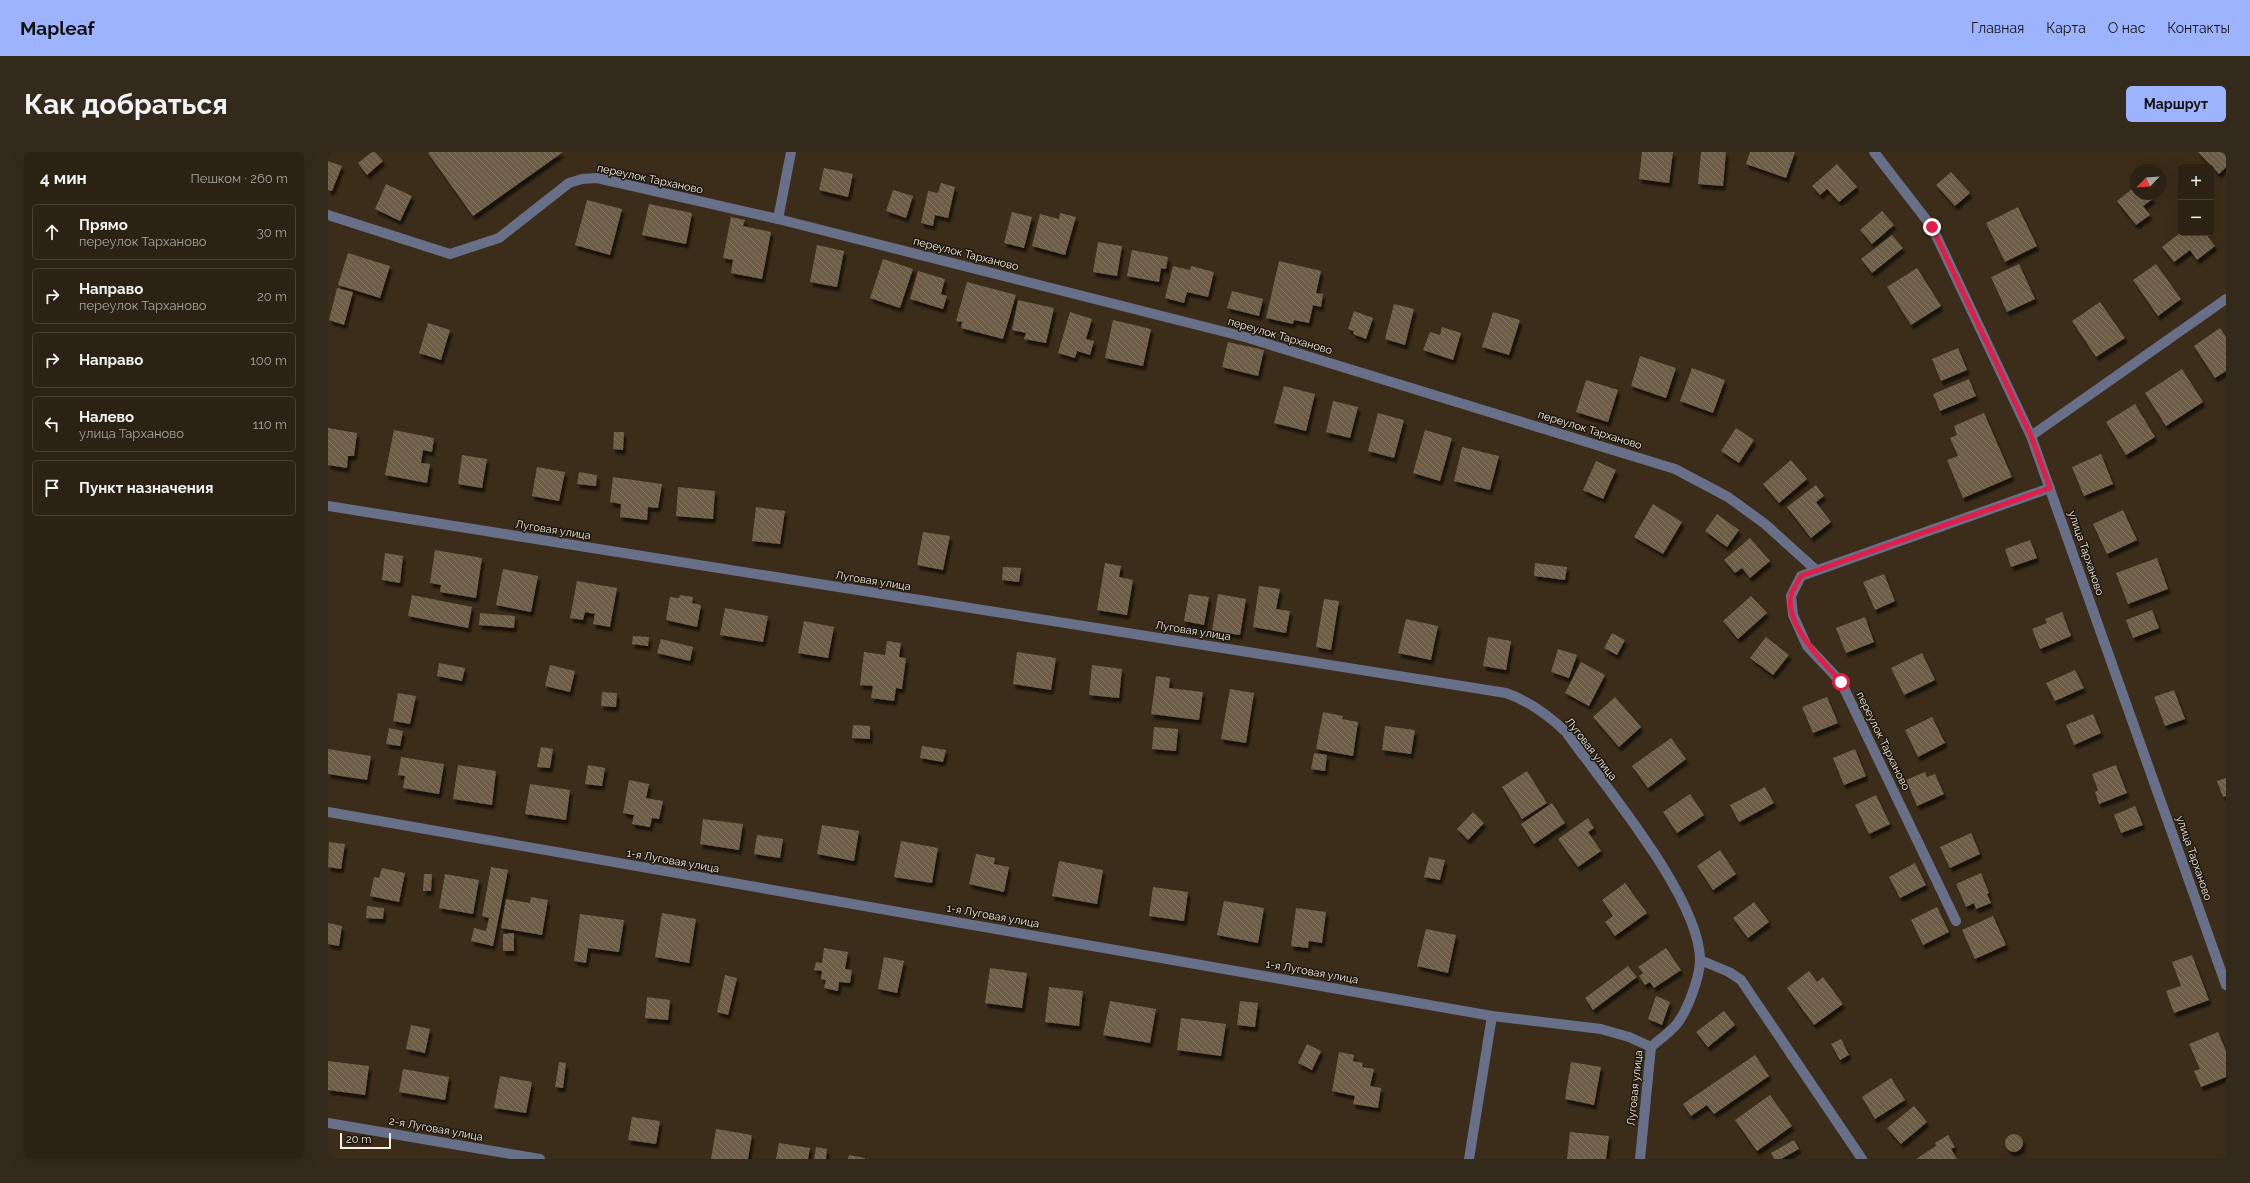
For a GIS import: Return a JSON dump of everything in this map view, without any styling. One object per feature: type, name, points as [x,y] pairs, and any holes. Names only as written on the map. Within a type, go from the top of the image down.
[{"type":"street","points":[[778,219],[791,152]]},
{"type":"street","name":"улица Тарханово","points":[[1874,152],[1932,227],[2031,436],[2226,986]]},
{"type":"street","name":"переулок Тарханово","points":[[328,215],[450,254],[498,238],[569,183],[582,179],[597,178],[778,219],[1245,337],[1675,470],[1728,497],[1765,524],[1816,570],[1801,576],[1791,596],[1793,615],[1807,646],[1841,682],[1956,921]]},
{"type":"street","points":[[2031,436],[2226,299]]},
{"type":"street","points":[[1816,570],[2050,488]]},
{"type":"street","name":"Луговая улица","points":[[328,506],[1506,693],[1523,699],[1552,719],[1566,732],[1658,859],[1679,896],[1695,931],[1700,960],[1694,990],[1677,1024],[1651,1047],[1640,1159]]},
{"type":"street","name":"1-я Луговая улица","points":[[328,812],[1492,1016],[1601,1029],[1629,1037],[1651,1047]]},
{"type":"street","points":[[1700,960],[1729,972],[1740,980],[1862,1159]]},
{"type":"street","points":[[1469,1159],[1492,1016]]},
{"type":"street","name":"2-я Луговая улица","points":[[328,1123],[540,1159]]},
{"type":"building","points":[[372,152],[375,152],[383,161],[367,175],[358,163]]},
{"type":"building","points":[[563,152],[473,216],[428,153]]},
{"type":"building","points":[[1642,152],[1673,152],[1669,183],[1639,179]]},
{"type":"building","points":[[1701,152],[1726,152],[1723,186],[1698,184]]},
{"type":"building","points":[[1750,152],[1795,152],[1786,178],[1746,164]]},
{"type":"building","points":[[2198,152],[2226,152],[2226,167],[2219,174],[2214,169],[2214,164],[2209,164]]},
{"type":"building","points":[[328,161],[342,166],[332,191],[328,190]]},
{"type":"building","points":[[1837,164],[1857,187],[1839,202],[1827,189],[1820,195],[1812,186]]},
{"type":"building","points":[[824,168],[853,174],[848,197],[819,190]]},
{"type":"building","points":[[1951,172],[1970,193],[1955,206],[1936,185]]},
{"type":"building","points":[[941,183],[955,187],[948,218],[935,215],[933,226],[921,223],[928,191],[938,193]]},
{"type":"building","points":[[386,184],[412,196],[400,221],[375,209]]},
{"type":"building","points":[[893,190],[913,196],[906,218],[886,211]]},
{"type":"building","points":[[2130,191],[2130,200],[2152,200],[2143,206],[2150,215],[2136,225],[2117,201]]},
{"type":"building","points":[[587,200],[622,209],[610,255],[575,245]]},
{"type":"building","points":[[649,204],[692,213],[686,244],[642,235]]},
{"type":"building","points":[[2018,207],[2037,246],[2005,262],[1986,223]]},
{"type":"building","points":[[1882,211],[1894,225],[1872,244],[1860,230]]},
{"type":"building","points":[[1012,212],[1032,217],[1024,248],[1004,243]]},
{"type":"building","points":[[1060,213],[1076,217],[1065,255],[1032,246],[1040,214],[1059,219]]},
{"type":"building","points":[[731,217],[745,220],[743,226],[771,232],[762,279],[731,273],[733,260],[723,258]]},
{"type":"building","points":[[1892,235],[1903,248],[1872,273],[1861,259]]},
{"type":"building","points":[[2178,235],[2178,236],[2207,236],[2215,246],[2197,260],[2190,250],[2174,262],[2162,247]]},
{"type":"building","points":[[1098,242],[1122,246],[1117,276],[1093,272]]},
{"type":"building","points":[[817,245],[844,251],[837,287],[810,282]]},
{"type":"building","points":[[1132,250],[1168,257],[1166,269],[1161,268],[1159,282],[1127,276]]},
{"type":"building","points":[[348,253],[390,266],[380,298],[338,285]]},
{"type":"building","points":[[883,259],[913,269],[900,308],[870,298]]},
{"type":"building","points":[[1279,261],[1321,271],[1316,293],[1323,294],[1321,307],[1313,305],[1309,323],[1294,320],[1293,324],[1266,318]]},
{"type":"building","points":[[2019,264],[2035,299],[2007,312],[1991,277]]},
{"type":"building","points":[[2156,264],[2181,299],[2158,316],[2133,280]]},
{"type":"building","points":[[1173,266],[1190,270],[1191,266],[1214,272],[1208,297],[1187,292],[1184,303],[1165,298]]},
{"type":"building","points":[[1917,268],[1941,306],[1911,325],[1887,287]]},
{"type":"building","points":[[918,271],[945,279],[941,294],[947,296],[943,309],[910,299]]},
{"type":"building","points":[[967,282],[1016,295],[1003,339],[961,328],[962,322],[956,321]]},
{"type":"building","points":[[337,288],[353,292],[344,325],[329,320]]},
{"type":"building","points":[[1232,291],[1263,299],[1259,316],[1227,308]]},
{"type":"building","points":[[1018,300],[1054,308],[1046,343],[1024,339],[1026,333],[1012,330]]},
{"type":"building","points":[[2100,302],[2125,338],[2096,357],[2072,321]]},
{"type":"building","points":[[1394,304],[1414,309],[1405,345],[1385,339]]},
{"type":"building","points":[[1354,311],[1373,318],[1366,339],[1353,334],[1354,331],[1348,329]]},
{"type":"building","points":[[1070,312],[1092,319],[1086,339],[1094,341],[1090,355],[1077,351],[1075,358],[1058,353]]},
{"type":"building","points":[[1493,312],[1520,320],[1509,355],[1482,347]]},
{"type":"building","points":[[1113,320],[1151,329],[1143,366],[1105,358]]},
{"type":"building","points":[[428,323],[450,330],[441,360],[419,353]]},
{"type":"building","points":[[1442,327],[1461,333],[1453,360],[1423,350],[1430,332],[1440,335]]},
{"type":"building","points":[[2220,328],[2226,337],[2226,371],[2215,378],[2194,346]]},
{"type":"building","points":[[1228,342],[1264,350],[1258,376],[1222,367]]},
{"type":"building","points":[[1958,348],[1967,370],[1941,381],[1932,359]]},
{"type":"building","points":[[1640,356],[1676,368],[1666,398],[1631,386]]},
{"type":"building","points":[[1692,368],[1725,380],[1713,413],[1680,401]]},
{"type":"building","points":[[2182,369],[2203,402],[2166,426],[2145,393]]},
{"type":"building","points":[[1969,379],[1976,396],[1940,411],[1933,394]]},
{"type":"building","points":[[1586,380],[1618,390],[1608,422],[1576,412]]},
{"type":"building","points":[[1284,386],[1315,394],[1306,431],[1274,423]]},
{"type":"building","points":[[1333,401],[1358,407],[1350,438],[1326,432]]},
{"type":"building","points":[[2135,404],[2155,437],[2126,455],[2106,422]]},
{"type":"building","points":[[1378,413],[1404,420],[1394,458],[1368,451]]},
{"type":"building","points":[[1984,413],[2012,477],[1963,498],[1947,460],[1958,456],[1950,438],[1957,435],[1954,426]]},
{"type":"building","points":[[328,428],[357,433],[354,456],[348,456],[347,468],[328,465]]},
{"type":"building","points":[[1736,428],[1754,440],[1739,463],[1721,451]]},
{"type":"building","points":[[394,430],[434,438],[432,452],[423,450],[421,463],[430,464],[427,483],[385,475]]},
{"type":"building","points":[[1425,430],[1452,438],[1440,481],[1413,473]]},
{"type":"building","points":[[614,432],[624,432],[623,450],[613,449]]},
{"type":"building","points":[[1462,447],[1499,456],[1490,490],[1454,481]]},
{"type":"building","points":[[2101,454],[2113,484],[2084,496],[2072,467]]},
{"type":"building","points":[[462,455],[487,459],[482,488],[458,484]]},
{"type":"building","points":[[1791,460],[1807,479],[1779,503],[1763,484]]},
{"type":"building","points":[[1596,461],[1616,470],[1603,499],[1583,490]]},
{"type":"building","points":[[537,467],[565,472],[559,501],[532,496]]},
{"type":"building","points":[[579,472],[597,475],[596,486],[577,484]]},
{"type":"building","points":[[613,477],[662,484],[658,508],[648,507],[647,520],[620,517],[621,504],[610,502]]},
{"type":"building","points":[[1816,485],[1824,496],[1816,502],[1831,522],[1811,538],[1787,507]]},
{"type":"building","points":[[678,487],[715,491],[713,519],[676,516]]},
{"type":"building","points":[[1653,504],[1682,522],[1663,554],[1634,537]]},
{"type":"building","points":[[756,507],[785,511],[780,544],[752,541]]},
{"type":"building","points":[[2123,510],[2137,540],[2107,554],[2093,524]]},
{"type":"building","points":[[1717,514],[1739,530],[1727,547],[1705,531]]},
{"type":"building","points":[[923,532],[950,536],[943,570],[917,565]]},
{"type":"building","points":[[1750,538],[1770,561],[1750,578],[1742,568],[1735,573],[1724,560]]},
{"type":"building","points":[[2030,540],[2037,558],[2011,567],[2005,549]]},
{"type":"building","points":[[435,550],[482,558],[476,598],[440,592],[441,585],[430,583]]},
{"type":"building","points":[[385,553],[403,556],[400,583],[382,580]]},
{"type":"building","points":[[2157,558],[2168,589],[2128,604],[2116,573]]},
{"type":"building","points":[[1105,563],[1121,566],[1119,577],[1133,580],[1127,615],[1097,610]]},
{"type":"building","points":[[1535,563],[1567,567],[1565,580],[1534,576]]},
{"type":"building","points":[[1003,567],[1021,568],[1019,582],[1002,580]]},
{"type":"building","points":[[503,569],[538,576],[531,612],[496,605]]},
{"type":"building","points":[[1884,574],[1895,601],[1875,610],[1863,582]]},
{"type":"building","points":[[577,581],[617,588],[610,627],[593,624],[595,614],[585,612],[583,620],[570,618]]},
{"type":"building","points":[[1259,586],[1280,589],[1276,609],[1290,611],[1286,633],[1253,627]]},
{"type":"building","points":[[1189,594],[1209,597],[1204,625],[1184,621]]},
{"type":"building","points":[[1218,594],[1246,599],[1240,635],[1212,631]]},
{"type":"building","points":[[412,595],[472,607],[468,628],[408,616]]},
{"type":"building","points":[[680,595],[693,597],[692,603],[701,605],[697,627],[666,620],[670,597],[679,598]]},
{"type":"building","points":[[1751,596],[1767,613],[1738,639],[1723,621]]},
{"type":"building","points":[[1324,599],[1339,601],[1331,650],[1316,647]]},
{"type":"building","points":[[725,608],[768,616],[763,642],[720,635]]},
{"type":"building","points":[[2152,610],[2159,628],[2133,638],[2126,620]]},
{"type":"building","points":[[2062,612],[2071,636],[2040,649],[2032,629],[2047,623],[2045,619]]},
{"type":"building","points":[[480,613],[515,616],[514,628],[479,625]]},
{"type":"building","points":[[1865,617],[1874,642],[1846,653],[1836,628]]},
{"type":"building","points":[[1406,619],[1438,626],[1431,660],[1398,653]]},
{"type":"building","points":[[804,621],[834,627],[828,658],[798,653]]},
{"type":"building","points":[[1612,633],[1625,640],[1617,655],[1604,648]]},
{"type":"building","points":[[633,636],[649,637],[648,646],[632,644]]},
{"type":"building","points":[[1488,637],[1511,641],[1506,670],[1483,666]]},
{"type":"building","points":[[1766,637],[1789,655],[1773,675],[1750,658]]},
{"type":"building","points":[[661,639],[693,647],[690,661],[657,653]]},
{"type":"building","points":[[887,641],[901,643],[899,657],[906,658],[902,689],[896,688],[894,701],[871,698],[873,686],[860,685],[864,652],[885,655]]},
{"type":"building","points":[[1558,649],[1577,655],[1569,678],[1551,672]]},
{"type":"building","points":[[1017,652],[1056,658],[1051,690],[1013,684]]},
{"type":"building","points":[[1922,653],[1935,680],[1904,695],[1891,668]]},
{"type":"building","points":[[1581,662],[1605,675],[1589,706],[1565,693]]},
{"type":"building","points":[[439,663],[465,668],[462,681],[437,676]]},
{"type":"building","points":[[550,665],[575,671],[570,692],[545,686]]},
{"type":"building","points":[[1092,665],[1122,669],[1119,698],[1089,695]]},
{"type":"building","points":[[2075,670],[2084,688],[2055,701],[2046,683]]},
{"type":"building","points":[[1156,676],[1170,678],[1169,688],[1203,692],[1199,720],[1151,714]]},
{"type":"building","points":[[1230,689],[1254,693],[1246,743],[1221,739]]},
{"type":"building","points":[[2174,690],[2185,719],[2165,726],[2154,697]]},
{"type":"building","points":[[602,692],[617,693],[616,707],[601,706]]},
{"type":"building","points":[[398,693],[416,696],[410,724],[393,721]]},
{"type":"building","points":[[1615,697],[1641,727],[1619,747],[1593,717]]},
{"type":"building","points":[[1827,697],[1838,723],[1813,733],[1802,707]]},
{"type":"building","points":[[1323,712],[1343,716],[1342,719],[1358,722],[1353,756],[1316,749]]},
{"type":"building","points":[[2093,714],[2101,733],[2074,745],[2066,725]]},
{"type":"building","points":[[1932,717],[1945,743],[1918,757],[1905,730]]},
{"type":"building","points":[[853,725],[870,726],[870,739],[852,738]]},
{"type":"building","points":[[1385,726],[1415,730],[1411,754],[1382,750]]},
{"type":"building","points":[[1154,727],[1178,729],[1176,751],[1152,749]]},
{"type":"building","points":[[389,728],[403,731],[400,746],[386,744]]},
{"type":"building","points":[[1671,738],[1686,759],[1648,788],[1632,766]]},
{"type":"building","points":[[922,746],[946,750],[943,762],[920,758]]},
{"type":"building","points":[[541,747],[553,749],[550,768],[537,767]]},
{"type":"building","points":[[328,749],[371,756],[367,780],[328,774]]},
{"type":"building","points":[[1855,749],[1866,776],[1844,785],[1833,758]]},
{"type":"building","points":[[1314,753],[1327,755],[1325,771],[1311,769]]},
{"type":"building","points":[[401,757],[444,764],[439,794],[403,788],[405,776],[398,775]]},
{"type":"building","points":[[458,765],[496,771],[492,805],[453,799]]},
{"type":"building","points":[[588,765],[605,768],[602,786],[585,784]]},
{"type":"building","points":[[2116,765],[2127,793],[2099,804],[2095,792],[2098,790],[2092,774]]},
{"type":"building","points":[[1527,771],[1547,803],[1522,819],[1502,787]]},
{"type":"building","points":[[1925,772],[1927,777],[1935,774],[1944,794],[1917,806],[1906,780]]},
{"type":"building","points":[[2226,778],[2226,796],[2223,797],[2217,781]]},
{"type":"building","points":[[629,780],[649,784],[646,798],[663,801],[659,819],[652,818],[650,827],[632,824],[634,815],[623,813]]},
{"type":"building","points":[[530,784],[570,790],[566,820],[525,814]]},
{"type":"building","points":[[1765,787],[1774,803],[1739,822],[1730,805]]},
{"type":"building","points":[[1690,794],[1704,815],[1677,833],[1663,812]]},
{"type":"building","points":[[1876,795],[1890,824],[1869,834],[1855,805]]},
{"type":"building","points":[[1552,803],[1565,823],[1534,844],[1521,824]]},
{"type":"building","points":[[2135,806],[2143,825],[2121,833],[2114,815]]},
{"type":"building","points":[[1473,812],[1484,823],[1468,840],[1457,829]]},
{"type":"building","points":[[1588,818],[1594,828],[1588,832],[1601,851],[1578,867],[1558,839]]},
{"type":"building","points":[[703,819],[743,824],[739,850],[700,844]]},
{"type":"building","points":[[822,825],[859,831],[854,861],[817,854]]},
{"type":"building","points":[[1971,833],[1980,854],[1950,868],[1940,847]]},
{"type":"building","points":[[757,835],[783,839],[780,858],[754,854]]},
{"type":"building","points":[[901,841],[938,848],[932,883],[894,877]]},
{"type":"building","points":[[329,842],[345,844],[341,869],[328,867]]},
{"type":"building","points":[[1720,850],[1736,874],[1713,890],[1697,866]]},
{"type":"building","points":[[976,854],[995,858],[994,864],[1009,867],[1004,892],[969,884]]},
{"type":"building","points":[[1429,857],[1445,860],[1440,880],[1424,877]]},
{"type":"building","points":[[1059,861],[1103,870],[1097,904],[1052,896]]},
{"type":"building","points":[[1915,863],[1926,885],[1900,898],[1889,877]]},
{"type":"building","points":[[491,867],[508,870],[493,946],[471,941],[474,928],[486,931],[489,918],[482,916]]},
{"type":"building","points":[[382,868],[405,873],[399,902],[370,896],[374,877],[379,878]]},
{"type":"building","points":[[1981,873],[1989,893],[1987,894],[1991,903],[1976,909],[1974,903],[1966,907],[1956,884]]},
{"type":"building","points":[[424,874],[432,874],[431,891],[423,891]]},
{"type":"building","points":[[445,874],[479,880],[473,914],[439,908]]},
{"type":"building","points":[[1625,883],[1647,913],[1615,936],[1605,922],[1613,916],[1602,900]]},
{"type":"building","points":[[1153,887],[1188,892],[1184,921],[1149,916]]},
{"type":"building","points":[[531,897],[548,900],[542,935],[501,928],[506,899],[530,903]]},
{"type":"building","points":[[1224,901],[1264,908],[1258,943],[1217,935]]},
{"type":"building","points":[[1754,902],[1769,922],[1748,938],[1733,918]]},
{"type":"building","points":[[367,906],[384,908],[383,919],[366,918]]},
{"type":"building","points":[[1937,907],[1949,932],[1923,945],[1911,920]]},
{"type":"building","points":[[1296,908],[1326,912],[1322,943],[1309,941],[1308,948],[1291,946]]},
{"type":"building","points":[[662,913],[696,919],[689,963],[655,957]]},
{"type":"building","points":[[580,914],[624,920],[619,952],[588,948],[586,963],[574,961]]},
{"type":"building","points":[[1993,916],[2006,945],[1975,959],[1962,930]]},
{"type":"building","points":[[328,923],[342,926],[339,946],[328,944]]},
{"type":"building","points":[[1426,929],[1456,935],[1448,973],[1417,966]]},
{"type":"building","points":[[514,933],[514,951],[503,951],[503,934]]},
{"type":"building","points":[[824,948],[848,952],[845,969],[852,970],[850,983],[839,982],[838,991],[824,988],[826,980],[821,979],[822,971],[814,970],[816,962],[822,963]]},
{"type":"building","points":[[1666,948],[1681,970],[1654,988],[1650,982],[1645,985],[1639,976],[1643,973],[1638,967]]},
{"type":"building","points":[[2192,955],[2209,1000],[2174,1013],[2166,991],[2181,986],[2172,962]]},
{"type":"building","points":[[884,957],[904,961],[897,993],[878,989]]},
{"type":"building","points":[[1628,966],[1637,977],[1593,1010],[1585,998]]},
{"type":"building","points":[[990,968],[1027,973],[1022,1008],[985,1003]]},
{"type":"building","points":[[1809,971],[1817,982],[1823,977],[1843,1004],[1814,1025],[1787,988]]},
{"type":"building","points":[[725,975],[737,978],[728,1015],[717,1012]]},
{"type":"building","points":[[1049,987],[1083,991],[1079,1026],[1045,1022]]},
{"type":"building","points":[[1656,996],[1670,1002],[1662,1025],[1648,1019]]},
{"type":"building","points":[[647,997],[670,1000],[668,1020],[645,1018]]},
{"type":"building","points":[[1110,1001],[1156,1009],[1150,1043],[1103,1035]]},
{"type":"building","points":[[1240,1001],[1258,1003],[1255,1027],[1237,1025]]},
{"type":"building","points":[[1724,1011],[1735,1025],[1708,1047],[1696,1032]]},
{"type":"building","points":[[1181,1018],[1226,1024],[1221,1056],[1177,1050]]},
{"type":"building","points":[[411,1025],[430,1029],[425,1053],[406,1049]]},
{"type":"building","points":[[2218,1032],[2226,1051],[2226,1077],[2201,1087],[2194,1071],[2200,1069],[2189,1044]]},
{"type":"building","points":[[1841,1039],[1849,1055],[1840,1060],[1831,1044]]},
{"type":"building","points":[[1307,1044],[1321,1051],[1312,1070],[1298,1063]]},
{"type":"building","points":[[1339,1052],[1354,1055],[1353,1061],[1363,1063],[1362,1067],[1374,1069],[1370,1086],[1381,1088],[1378,1108],[1353,1104],[1355,1096],[1332,1091]]},
{"type":"building","points":[[1755,1055],[1769,1076],[1714,1114],[1707,1105],[1691,1116],[1683,1104]]},
{"type":"building","points":[[328,1061],[369,1066],[365,1095],[328,1090]]},
{"type":"building","points":[[559,1062],[566,1063],[563,1088],[555,1087]]},
{"type":"building","points":[[1571,1062],[1601,1067],[1594,1105],[1565,1099]]},
{"type":"building","points":[[403,1069],[449,1077],[445,1100],[399,1092]]},
{"type":"building","points":[[500,1076],[532,1082],[526,1113],[494,1108]]},
{"type":"building","points":[[1891,1078],[1905,1100],[1875,1119],[1862,1097]]},
{"type":"building","points":[[1770,1095],[1792,1126],[1757,1151],[1735,1120]]},
{"type":"building","points":[[1914,1106],[1927,1122],[1901,1144],[1887,1128]]},
{"type":"building","points":[[632,1117],[660,1121],[656,1144],[628,1140]]},
{"type":"building","points":[[716,1129],[752,1135],[748,1159],[711,1159]]},
{"type":"building","points":[[1570,1132],[1609,1136],[1606,1159],[1567,1159]]},
{"type":"building","points":[[2014,1134],[2020,1137],[2023,1143],[2020,1149],[2014,1152],[2008,1149],[2005,1143],[2008,1137]]},
{"type":"building","points":[[1948,1135],[1955,1147],[1951,1149],[1957,1159],[1916,1159],[1936,1146],[1935,1143]]},
{"type":"building","points":[[1794,1140],[1799,1149],[1781,1159],[1774,1159],[1771,1153]]},
{"type":"building","points":[[779,1143],[810,1148],[808,1159],[776,1159]]},
{"type":"building","points":[[816,1147],[827,1149],[826,1159],[814,1159]]},
{"type":"building","points":[[849,1155],[865,1158],[865,1159],[848,1159]]},
{"type":"route","points":[[1841,682],[1807,646],[1793,615],[1791,596],[1801,576],[2050,488],[2031,436],[1932,227]]}]
